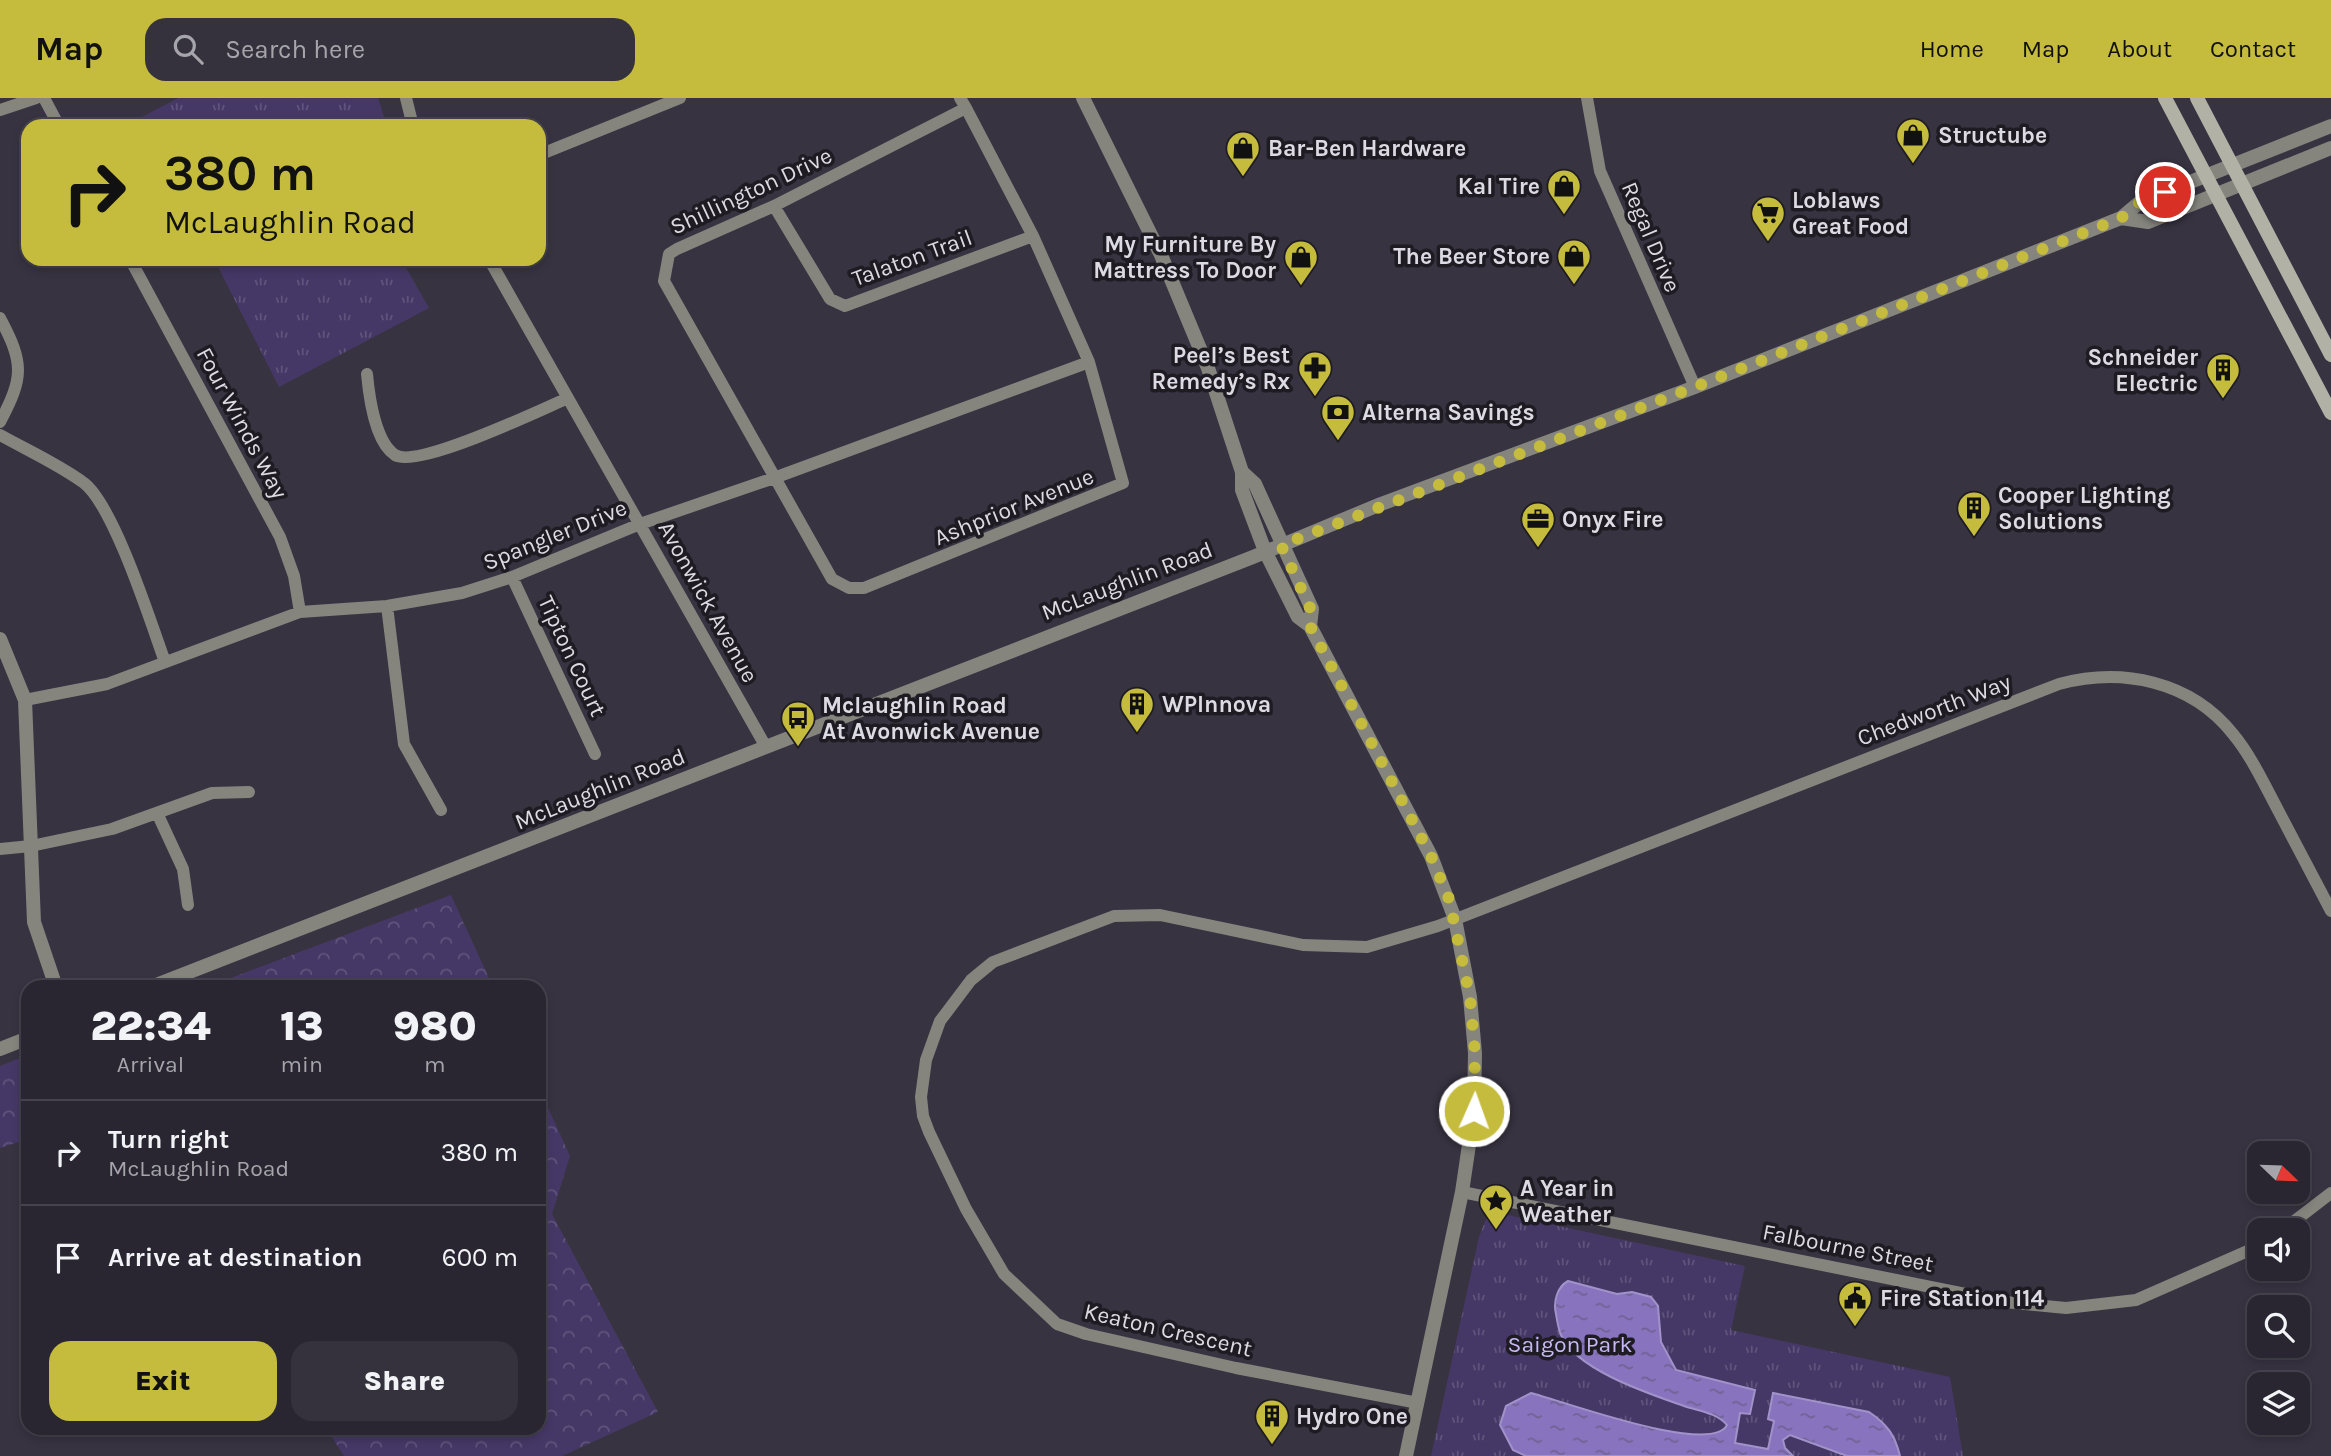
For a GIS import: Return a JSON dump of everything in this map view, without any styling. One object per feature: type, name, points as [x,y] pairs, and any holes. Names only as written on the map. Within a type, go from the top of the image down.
[{"type":"main road","points":[[2165,98],[2331,412]]},
{"type":"main road","points":[[2197,98],[2331,355]]},
{"type":"street","points":[[0,110],[36,98]]},
{"type":"street","points":[[44,98],[55,119]]},
{"type":"street","points":[[406,98],[411,119]]},
{"type":"street","points":[[546,152],[680,98]]},
{"type":"street","points":[[1083,98],[1161,255],[1208,368],[1242,472],[1242,490],[1265,551],[1298,617],[1310,626],[1431,856],[1455,919],[1470,997],[1475,1053],[1474,1111],[1462,1192],[1406,1456]]},
{"type":"street","name":"Regal Drive","points":[[1587,98],[1600,171],[1695,387]]},
{"type":"street","name":"Shillington Drive","points":[[774,478],[664,281],[663,274],[669,254],[677,248],[774,206],[963,103]]},
{"type":"street","name":"Ashprior Avenue","points":[[774,478],[832,579],[849,588],[864,588],[1112,490],[1123,483],[1089,362],[1033,236],[963,103]]},
{"type":"street","name":"McLaughlin Road","points":[[168,980],[1449,478],[1695,387],[2121,218],[2140,202],[2331,126]]},
{"type":"street","name":"McLaughlin Road","points":[[2121,218],[2148,222],[2331,148]]},
{"type":"street","name":"Talaton Trail","points":[[774,206],[830,299],[845,306],[1033,236]]},
{"type":"street","name":"Four Winds Way","points":[[135,266],[280,537],[294,576],[300,612]]},
{"type":"street","name":"Avonwick Avenue","points":[[493,266],[766,747]]},
{"type":"street","points":[[0,318],[19,360],[15,393],[0,422]]},
{"type":"street","name":"Spangler Drive","points":[[26,700],[107,684],[300,612],[387,606],[462,593],[512,577],[640,524],[774,478],[1089,362]]},
{"type":"street","points":[[367,374],[371,414],[391,452],[397,457],[411,457],[449,448],[568,398]]},
{"type":"street","points":[[0,435],[85,484],[97,498],[124,550],[165,662]]},
{"type":"street","points":[[1242,472],[1255,484],[1311,610],[1310,626]]},
{"type":"street","name":"Tipton Court","points":[[512,577],[595,754]]},
{"type":"street","points":[[387,606],[404,744],[440,810]]},
{"type":"street","points":[[0,639],[26,700],[34,922],[54,980]]},
{"type":"street","name":"Chedworth Way","points":[[1455,919],[2059,684],[2106,676],[2138,678],[2171,688],[2200,704],[2227,726],[2250,759],[2331,911]]},
{"type":"street","points":[[0,849],[31,846],[112,829],[158,815],[212,793],[249,792]]},
{"type":"street","points":[[158,815],[183,869],[188,905]]},
{"type":"street","name":"Keaton Crescent","points":[[1418,1403],[1236,1368],[1086,1334],[1057,1324],[1004,1274],[966,1209],[929,1132],[923,1116],[921,1097],[926,1060],[940,1021],[971,980],[993,962],[1114,916],[1160,915],[1303,945],[1367,947],[1455,919]]},
{"type":"street","points":[[0,1049],[21,1041]]},
{"type":"street","name":"Falbourne Street","points":[[1462,1192],[2005,1302],[2066,1308],[2136,1300],[2247,1251]]},
{"type":"street","points":[[2299,1218],[2331,1193]]},
{"type":"green space","points":[[178,98],[378,98],[385,119],[138,119]]},
{"type":"green space","points":[[218,266],[405,266],[429,308],[279,387]]},
{"type":"green space","points":[[451,895],[490,980],[226,980]]},
{"type":"green space","points":[[21,1058],[21,1141],[0,1148],[0,1066]]},
{"type":"green space","points":[[546,1103],[570,1156],[552,1214],[658,1412],[562,1456],[344,1456],[330,1435],[546,1435]]},
{"type":"green space","name":"Saigon Park","points":[[1489,1211],[1745,1266],[1731,1330],[1950,1377],[1963,1456],[1431,1456],[1479,1237]]},
{"type":"water","points":[[1568,1281],[1617,1294],[1632,1292],[1651,1297],[1658,1306],[1661,1342],[1676,1370],[1755,1390],[1750,1414],[1740,1413],[1735,1443],[1768,1449],[1774,1421],[1768,1419],[1773,1393],[1869,1412],[1889,1431],[1900,1456],[1847,1456],[1790,1435],[1783,1440],[1785,1448],[1793,1456],[1526,1456],[1513,1450],[1500,1425],[1506,1406],[1531,1393],[1667,1431],[1715,1433],[1727,1425],[1713,1415],[1615,1379],[1569,1348],[1561,1335],[1555,1305],[1561,1287]]},
{"type":"place","name":"Structube","points":[[1913,165]]},
{"type":"place","name":"Bar-Ben Hardware","points":[[1243,178]]},
{"type":"place","name":"Kal Tire","points":[[1564,216]]},
{"type":"place","name":"Loblaws Great Food","points":[[1768,243]]},
{"type":"place","name":"The Beer Store","points":[[1574,286]]},
{"type":"place","name":"My Furniture By Mattress To Door","points":[[1301,287]]},
{"type":"place","name":"Peel’s Best Remedy’s Rx","points":[[1315,398]]},
{"type":"place","name":"Schneider Electric","points":[[2223,400]]},
{"type":"place","name":"Alterna Savings","points":[[1338,442]]},
{"type":"place","name":"Cooper Lighting Solutions","points":[[1974,538]]},
{"type":"place","name":"Onyx Fire","points":[[1538,549]]},
{"type":"place","name":"WPInnova","points":[[1137,734]]},
{"type":"place","name":"Mclaughlin Road At Avonwick Avenue","points":[[798,748]]},
{"type":"place","name":"A Year in Weather","points":[[1496,1231]]},
{"type":"place","name":"Fire Station 114","points":[[1855,1328]]},
{"type":"place","name":"Hydro One","points":[[1272,1446]]},
{"type":"route","points":[[1474,1111],[1475,1053],[1470,997],[1449,899],[1431,856],[1310,626],[1311,610],[1281,545],[1461,473],[1695,387],[2121,218],[2140,202],[2165,192]]}]
